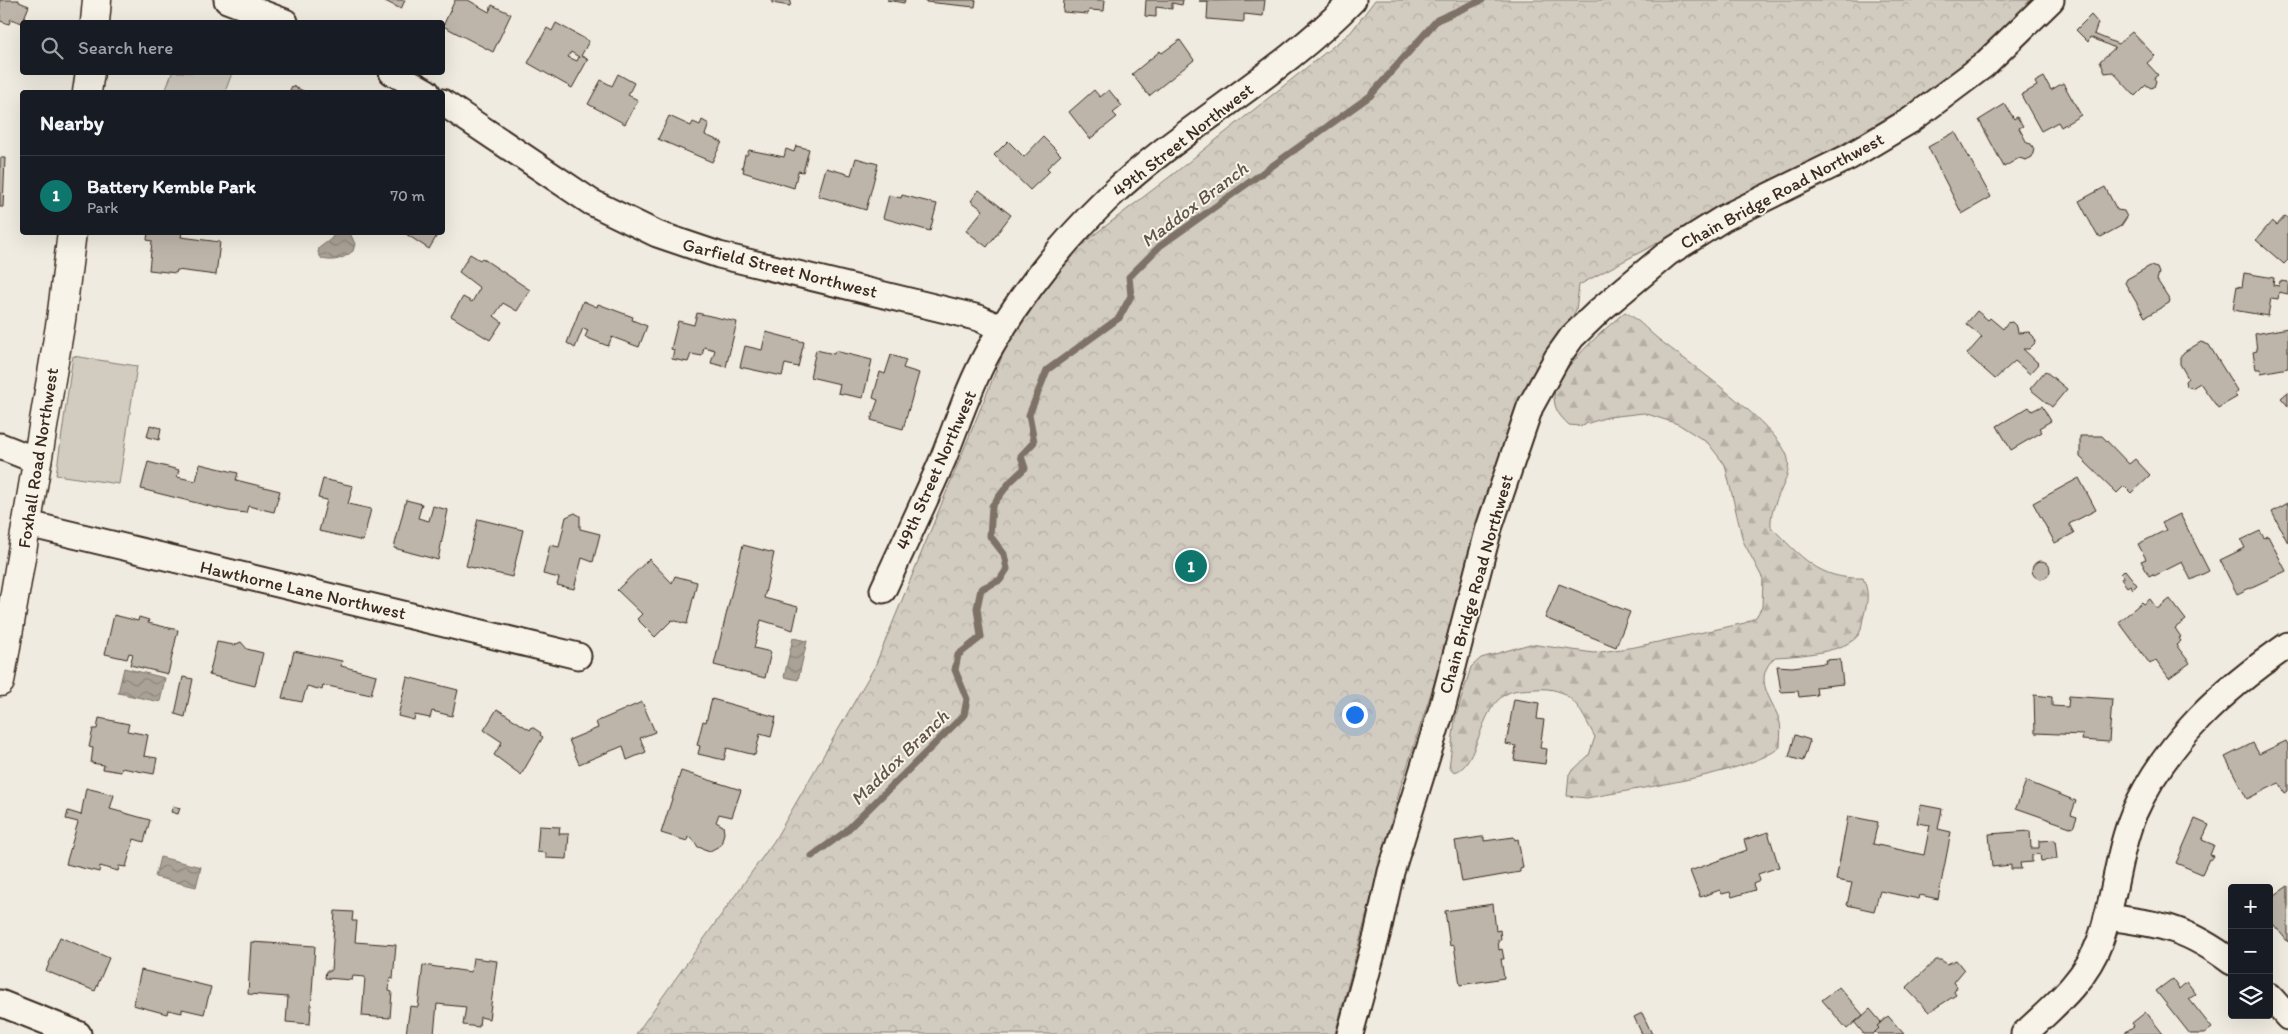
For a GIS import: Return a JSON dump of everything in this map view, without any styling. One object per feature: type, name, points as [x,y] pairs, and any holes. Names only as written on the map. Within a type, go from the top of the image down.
[{"type":"main road","points":[[95,20],[97,0]]},
{"type":"main road","points":[[88,90],[90,75]]},
{"type":"main road","name":"Foxhall Road Northwest","points":[[0,682],[61,320],[72,235]]},
{"type":"street","points":[[227,0],[279,20]]},
{"type":"street","name":"49th Street Northwest","points":[[884,590],[939,468],[983,362],[1019,302],[1062,247],[1122,186],[1161,152],[1265,76],[1324,28],[1352,0]]},
{"type":"street","name":"Chain Bridge Road Northwest","points":[[1350,1034],[1377,935],[1391,872],[1442,705],[1489,528],[1530,407],[1557,358],[1572,338],[1600,310],[1632,280],[1668,253],[1724,218],[1849,157],[1912,120],[1984,66],[2051,0]]},
{"type":"street","points":[[397,75],[424,90]]},
{"type":"street","name":"Garfield Street Northwest","points":[[445,104],[591,202],[657,234],[719,255],[979,318],[1002,329]]},
{"type":"street","points":[[0,446],[38,461]]},
{"type":"street","name":"Hawthorne Lane Northwest","points":[[28,524],[578,656]]},
{"type":"street","points":[[2024,1034],[2076,983],[2098,947],[2128,828],[2158,769],[2187,730],[2210,706],[2288,645]]},
{"type":"street","points":[[2107,917],[2153,923],[2172,928],[2196,938],[2228,959]]},
{"type":"street","points":[[2273,1000],[2288,1017]]},
{"type":"street","points":[[0,1003],[78,1034]]},
{"type":"green space","points":[[1375,0],[2034,0],[1991,47],[1919,99],[1837,147],[1579,285],[1576,310],[1557,344],[1480,510],[1454,622],[1400,789],[1335,1034],[636,1034],[774,841],[875,666],[1005,349],[1069,254],[1176,172],[1351,32]]},
{"type":"green space","points":[[171,75],[231,75],[226,90],[166,90]]},
{"type":"green space","points":[[1625,312],[1731,395],[1769,430],[1782,446],[1788,459],[1787,476],[1773,509],[1771,527],[1811,564],[1834,575],[1847,578],[1863,578],[1867,600],[1860,632],[1853,640],[1844,645],[1820,652],[1775,657],[1768,665],[1764,680],[1765,688],[1780,722],[1780,747],[1744,765],[1688,779],[1587,798],[1567,796],[1569,774],[1589,755],[1595,737],[1579,708],[1566,695],[1548,689],[1535,689],[1511,692],[1498,700],[1490,710],[1469,760],[1462,768],[1454,772],[1449,768],[1455,719],[1471,667],[1481,658],[1530,644],[1594,653],[1635,647],[1745,623],[1756,617],[1762,607],[1763,579],[1743,541],[1725,465],[1708,443],[1678,424],[1644,413],[1608,417],[1579,426],[1569,425],[1556,409],[1554,396],[1563,374],[1583,350]]},
{"type":"green space","points":[[73,356],[137,366],[119,484],[56,475]]},
{"type":"water","points":[[334,235],[351,235],[355,244],[353,251],[338,259],[322,259],[318,253],[319,248]]},
{"type":"water","points":[[793,638],[807,641],[798,680],[784,677]]},
{"type":"water","points":[[124,668],[165,678],[160,702],[118,693]]},
{"type":"water","points":[[160,857],[201,867],[196,887],[155,877]]},
{"type":"building","points":[[0,0],[19,0],[19,2],[29,6],[23,20],[20,20],[20,22],[11,19],[9,24],[0,21]]},
{"type":"building","points":[[383,0],[405,0],[401,9]]},
{"type":"building","points":[[455,0],[468,0],[489,12],[492,5],[511,14],[493,52],[445,27],[445,22]]},
{"type":"building","points":[[772,0],[791,0],[790,6],[772,3]]},
{"type":"building","points":[[887,0],[905,0],[904,3]]},
{"type":"building","points":[[926,0],[976,0],[975,7],[926,2]]},
{"type":"building","points":[[1064,0],[1105,0],[1104,11],[1089,10],[1088,14],[1063,12]]},
{"type":"building","points":[[1146,0],[1183,0],[1182,5],[1172,3],[1172,9],[1156,7],[1156,17],[1145,16]]},
{"type":"building","points":[[1265,0],[1263,16],[1244,14],[1244,22],[1207,19],[1208,1],[1199,1]]},
{"type":"building","points":[[2091,15],[2098,23],[2094,34],[2118,44],[2132,32],[2155,56],[2147,63],[2158,75],[2154,78],[2156,81],[2154,87],[2151,88],[2146,85],[2135,96],[2113,72],[2105,73],[2100,61],[2115,48],[2090,37],[2088,42],[2076,30]]},
{"type":"building","points":[[556,23],[589,41],[581,56],[588,59],[572,88],[528,63],[547,28],[552,31]],"holes":[[[571,52],[579,57],[577,61],[568,57]]]},
{"type":"building","points":[[1180,40],[1194,60],[1149,96],[1132,74],[1160,51],[1162,53]]},
{"type":"building","points":[[618,74],[634,83],[628,95],[638,100],[625,124],[588,104],[601,80],[612,86]]},
{"type":"building","points":[[2044,77],[2051,90],[2063,83],[2081,115],[2061,127],[2058,122],[2041,131],[2021,95],[2037,86],[2035,82]]},
{"type":"building","points":[[292,86],[301,90],[290,90]]},
{"type":"building","points":[[1094,90],[1100,97],[1109,90],[1122,106],[1113,113],[1117,117],[1090,139],[1069,112]]},
{"type":"building","points":[[2005,104],[2014,119],[2017,117],[2023,126],[2019,128],[2027,143],[2031,144],[2034,149],[2032,157],[2026,160],[2019,158],[2004,167],[1979,120]]},
{"type":"building","points":[[669,116],[691,126],[693,122],[700,125],[702,120],[709,124],[705,135],[722,142],[712,162],[658,139]]},
{"type":"building","points":[[1955,132],[1991,197],[1962,214],[1928,147]]},
{"type":"building","points":[[1043,137],[1061,155],[1047,168],[1050,171],[1030,190],[994,155],[1008,141],[1024,157]]},
{"type":"building","points":[[796,146],[809,149],[803,172],[798,171],[794,188],[743,172],[745,155],[747,155],[749,150],[784,157],[786,149],[794,152]]},
{"type":"building","points":[[0,158],[5,158],[3,207],[0,207]]},
{"type":"building","points":[[856,158],[878,164],[866,210],[818,196],[826,168],[851,175]]},
{"type":"building","points":[[2105,187],[2117,210],[2124,211],[2127,217],[2121,226],[2101,237],[2097,235],[2079,201]]},
{"type":"building","points":[[979,190],[1011,215],[987,247],[966,231],[983,210],[971,201]]},
{"type":"building","points":[[889,195],[901,198],[902,195],[937,204],[930,231],[883,218]]},
{"type":"building","points":[[2285,216],[2288,218],[2288,260],[2284,264],[2256,240],[2272,221],[2277,225]]},
{"type":"building","points":[[148,235],[181,235],[181,237],[220,242],[216,275],[177,270],[176,273],[149,270],[152,241],[147,240]]},
{"type":"building","points":[[408,235],[437,235],[429,249]]},
{"type":"building","points":[[470,254],[480,260],[482,258],[530,290],[517,311],[503,303],[494,316],[502,322],[490,340],[451,316],[463,297],[472,302],[480,288],[459,272]]},
{"type":"building","points":[[2150,266],[2157,268],[2159,273],[2157,280],[2170,300],[2169,303],[2145,317],[2125,283],[2127,279]]},
{"type":"building","points":[[2244,273],[2274,278],[2273,285],[2279,286],[2280,281],[2288,282],[2288,294],[2279,292],[2278,299],[2271,298],[2268,316],[2233,310],[2237,286],[2242,287]]},
{"type":"building","points":[[583,301],[597,307],[598,304],[633,317],[632,320],[647,326],[639,347],[612,337],[608,346],[585,337],[588,330],[583,328],[575,348],[567,343]]},
{"type":"building","points":[[1977,311],[1988,320],[1990,318],[2003,329],[2007,323],[2012,322],[2017,327],[2018,333],[2029,332],[2034,337],[2035,343],[2029,349],[2023,349],[2039,364],[2030,374],[2015,361],[1995,379],[1967,354],[1982,337],[1966,324]]},
{"type":"building","points":[[697,313],[737,322],[726,367],[711,363],[715,350],[704,347],[702,356],[691,354],[688,362],[672,359],[674,350],[671,349],[678,321],[694,325]]},
{"type":"building","points":[[2288,328],[2288,368],[2261,373],[2260,369],[2256,369],[2253,352],[2257,351],[2255,334]]},
{"type":"building","points":[[766,332],[804,342],[798,367],[785,364],[782,376],[740,367],[745,346],[762,350]]},
{"type":"building","points":[[2201,342],[2209,345],[2238,392],[2234,394],[2237,397],[2218,408],[2200,383],[2192,388],[2186,386],[2185,381],[2188,378],[2180,364],[2180,357],[2184,352]]},
{"type":"building","points":[[816,350],[834,354],[835,351],[872,360],[863,398],[838,393],[840,384],[810,377]]},
{"type":"building","points":[[891,355],[906,360],[903,368],[919,373],[903,429],[871,420],[878,400],[873,398],[880,372],[885,374]]},
{"type":"building","points":[[2045,371],[2067,389],[2052,407],[2030,389]]},
{"type":"building","points":[[2288,392],[2288,406],[2281,398]]},
{"type":"building","points":[[2042,406],[2051,421],[2039,428],[2042,432],[2011,450],[1997,426],[2029,407],[2032,411]]},
{"type":"building","points":[[150,425],[161,428],[159,440],[147,437]]},
{"type":"building","points":[[2080,436],[2102,436],[2129,464],[2135,459],[2150,475],[2131,493],[2124,486],[2117,493],[2080,457]]},
{"type":"building","points":[[148,462],[179,470],[177,477],[196,481],[200,464],[238,473],[236,480],[280,491],[274,512],[248,506],[246,513],[229,511],[141,489]]},
{"type":"building","points":[[2079,478],[2096,510],[2069,524],[2074,533],[2055,543],[2033,503]]},
{"type":"building","points":[[323,479],[353,486],[348,504],[371,509],[363,541],[319,531],[327,500],[318,498]]},
{"type":"building","points":[[406,500],[422,504],[418,518],[429,521],[433,506],[448,510],[438,560],[394,548]]},
{"type":"building","points":[[2288,503],[2288,543],[2272,512]]},
{"type":"building","points":[[575,513],[580,516],[580,529],[600,534],[593,562],[582,558],[574,589],[557,585],[559,578],[543,574],[550,545],[559,547],[566,517]]},
{"type":"building","points":[[2180,514],[2209,571],[2191,580],[2182,562],[2154,576],[2153,574],[2149,576],[2141,561],[2146,559],[2138,544],[2166,530],[2162,523]]},
{"type":"building","points":[[478,519],[523,530],[512,577],[466,566]]},
{"type":"building","points":[[2260,531],[2264,538],[2268,536],[2286,571],[2237,594],[2220,560],[2245,548],[2241,540]]},
{"type":"building","points":[[743,545],[774,553],[764,598],[798,607],[793,630],[761,620],[754,648],[771,652],[765,678],[714,665]]},
{"type":"building","points":[[649,559],[672,583],[675,576],[697,582],[687,624],[672,620],[655,637],[637,619],[642,614],[617,590]]},
{"type":"building","points":[[2041,561],[2047,564],[2050,570],[2047,576],[2041,579],[2035,576],[2032,570],[2035,564]]},
{"type":"building","points":[[2125,570],[2137,585],[2133,589],[2130,585],[2127,587],[2121,579],[2124,577],[2121,574]]},
{"type":"building","points":[[1559,584],[1630,612],[1616,647],[1545,618]]},
{"type":"building","points":[[2150,599],[2157,609],[2170,599],[2186,620],[2175,628],[2181,637],[2179,638],[2181,641],[2176,645],[2190,663],[2169,678],[2156,660],[2150,664],[2119,622],[2142,602],[2144,604]]},
{"type":"building","points":[[114,615],[138,621],[139,617],[149,620],[148,623],[178,630],[168,674],[130,665],[133,654],[129,653],[127,659],[105,654]]},
{"type":"building","points":[[217,642],[234,645],[241,642],[247,649],[263,653],[255,686],[209,675]]},
{"type":"building","points":[[294,651],[342,661],[341,666],[376,675],[371,695],[323,685],[322,690],[307,686],[302,702],[282,698]]},
{"type":"building","points":[[1840,659],[1843,684],[1816,687],[1817,695],[1799,697],[1798,691],[1781,692],[1777,666],[1792,667],[1826,663],[1825,660]]},
{"type":"building","points":[[183,677],[193,679],[185,717],[175,714]]},
{"type":"building","points":[[407,677],[458,690],[452,716],[432,711],[430,718],[415,715],[414,720],[398,716]]},
{"type":"building","points":[[2034,695],[2052,697],[2052,706],[2068,707],[2069,696],[2112,699],[2109,742],[2082,740],[2083,735],[2035,733]]},
{"type":"building","points":[[712,699],[776,717],[771,737],[760,734],[755,755],[727,748],[724,760],[698,754],[700,746],[697,745],[703,721],[706,722]]},
{"type":"building","points":[[1514,699],[1539,703],[1537,719],[1544,720],[1540,748],[1547,749],[1545,764],[1514,760],[1516,746],[1506,744]]},
{"type":"building","points":[[642,702],[655,732],[640,738],[646,752],[627,760],[623,746],[579,764],[569,740],[598,728],[596,722]]},
{"type":"building","points":[[497,709],[530,730],[532,727],[541,733],[540,735],[543,737],[521,775],[494,755],[502,742],[484,730]]},
{"type":"building","points":[[99,718],[129,724],[127,731],[148,735],[144,756],[157,758],[154,774],[122,768],[121,772],[103,769],[104,765],[91,763],[93,748],[89,747],[93,729],[97,729]]},
{"type":"building","points":[[1795,735],[1810,740],[1803,761],[1789,757]]},
{"type":"building","points":[[2286,741],[2288,745],[2288,791],[2285,793],[2279,783],[2247,799],[2225,757],[2253,743],[2259,754]]},
{"type":"building","points":[[681,771],[741,790],[732,817],[719,814],[716,822],[723,826],[724,833],[721,845],[710,851],[698,847],[692,838],[688,837],[687,841],[661,833]]},
{"type":"building","points":[[2026,781],[2076,801],[2071,815],[2077,817],[2073,828],[2016,808]]},
{"type":"building","points":[[86,788],[114,795],[110,809],[150,820],[144,842],[134,839],[126,867],[119,866],[118,871],[100,866],[99,872],[66,864],[78,822],[66,819],[68,811],[81,815]]},
{"type":"building","points":[[1921,805],[1942,809],[1938,829],[1951,832],[1938,899],[1920,895],[1919,899],[1880,891],[1874,911],[1847,905],[1852,883],[1836,880],[1848,816],[1878,822],[1873,844],[1924,855],[1930,825],[1917,823]]},
{"type":"building","points":[[173,806],[180,808],[178,814],[171,812]]},
{"type":"building","points":[[2195,819],[2209,825],[2202,840],[2214,845],[2210,855],[2214,856],[2211,860],[2209,859],[2202,874],[2176,863]]},
{"type":"building","points":[[539,826],[560,827],[559,834],[569,834],[567,859],[546,858],[546,853],[537,852]]},
{"type":"building","points":[[2030,831],[2031,848],[2039,848],[2039,841],[2055,840],[2057,859],[2041,861],[2040,854],[2032,855],[2032,862],[2020,863],[2021,869],[2011,869],[2011,865],[1992,867],[1989,834]]},
{"type":"building","points":[[1768,832],[1779,867],[1758,874],[1760,881],[1753,884],[1755,890],[1732,897],[1730,892],[1722,894],[1720,890],[1700,897],[1690,871],[1747,850],[1744,840]]},
{"type":"building","points":[[1484,837],[1484,841],[1514,837],[1515,840],[1518,839],[1523,868],[1520,869],[1520,872],[1462,882],[1455,841]]},
{"type":"building","points":[[2288,886],[2288,942],[2273,924],[2273,896]]},
{"type":"building","points":[[1493,904],[1496,931],[1500,930],[1501,940],[1498,940],[1499,950],[1502,949],[1504,959],[1501,959],[1504,978],[1460,985],[1454,945],[1450,946],[1445,911]]},
{"type":"building","points":[[335,911],[353,912],[352,921],[357,921],[355,942],[396,945],[393,979],[390,978],[389,991],[392,992],[390,1018],[362,1016],[365,977],[353,976],[352,980],[325,978],[326,971],[331,971]]},
{"type":"building","points":[[60,937],[109,958],[95,991],[46,971]]},
{"type":"building","points":[[251,942],[315,946],[310,1024],[286,1022],[288,997],[248,994]]},
{"type":"building","points":[[473,958],[497,961],[489,1019],[480,1017],[479,1027],[463,1025],[466,1007],[437,1004],[434,1034],[406,1034],[410,1006],[418,1007],[423,965],[471,972]]},
{"type":"building","points":[[1936,960],[1941,960],[1947,964],[1956,960],[1964,970],[1954,982],[1957,987],[1954,992],[1956,995],[1929,1012],[1906,988]]},
{"type":"building","points":[[141,970],[211,987],[204,1014],[182,1009],[182,1013],[168,1010],[167,1014],[133,1005]]},
{"type":"building","points":[[2172,979],[2179,989],[2187,982],[2196,994],[2189,999],[2212,1028],[2204,1034],[2190,1034],[2156,991]]},
{"type":"building","points":[[1839,987],[1863,1015],[1847,1029],[1822,1000]]},
{"type":"building","points":[[1870,1009],[1881,1022],[1877,1026],[1879,1028],[1873,1034],[1864,1034],[1855,1023]]},
{"type":"building","points":[[2146,1012],[2163,1034],[2123,1034],[2134,1026],[2132,1023]]},
{"type":"building","points":[[1642,1013],[1652,1034],[1642,1034],[1634,1017]]},
{"type":"building","points":[[1888,1016],[1904,1034],[1877,1034],[1875,1032],[1879,1028],[1877,1026]]},
{"type":"waterway","name":"Maddox Branch","points":[[812,856],[845,832],[964,715],[967,699],[955,670],[958,655],[981,637],[977,608],[981,589],[1000,580],[1007,569],[1004,554],[990,536],[992,506],[1010,482],[1025,468],[1021,456],[1034,442],[1029,415],[1047,370],[1119,318],[1131,296],[1129,277],[1160,246],[1370,96],[1437,20],[1482,0]]},
{"type":"place","name":"Battery Kemble Park","points":[[1191,566]]}]
